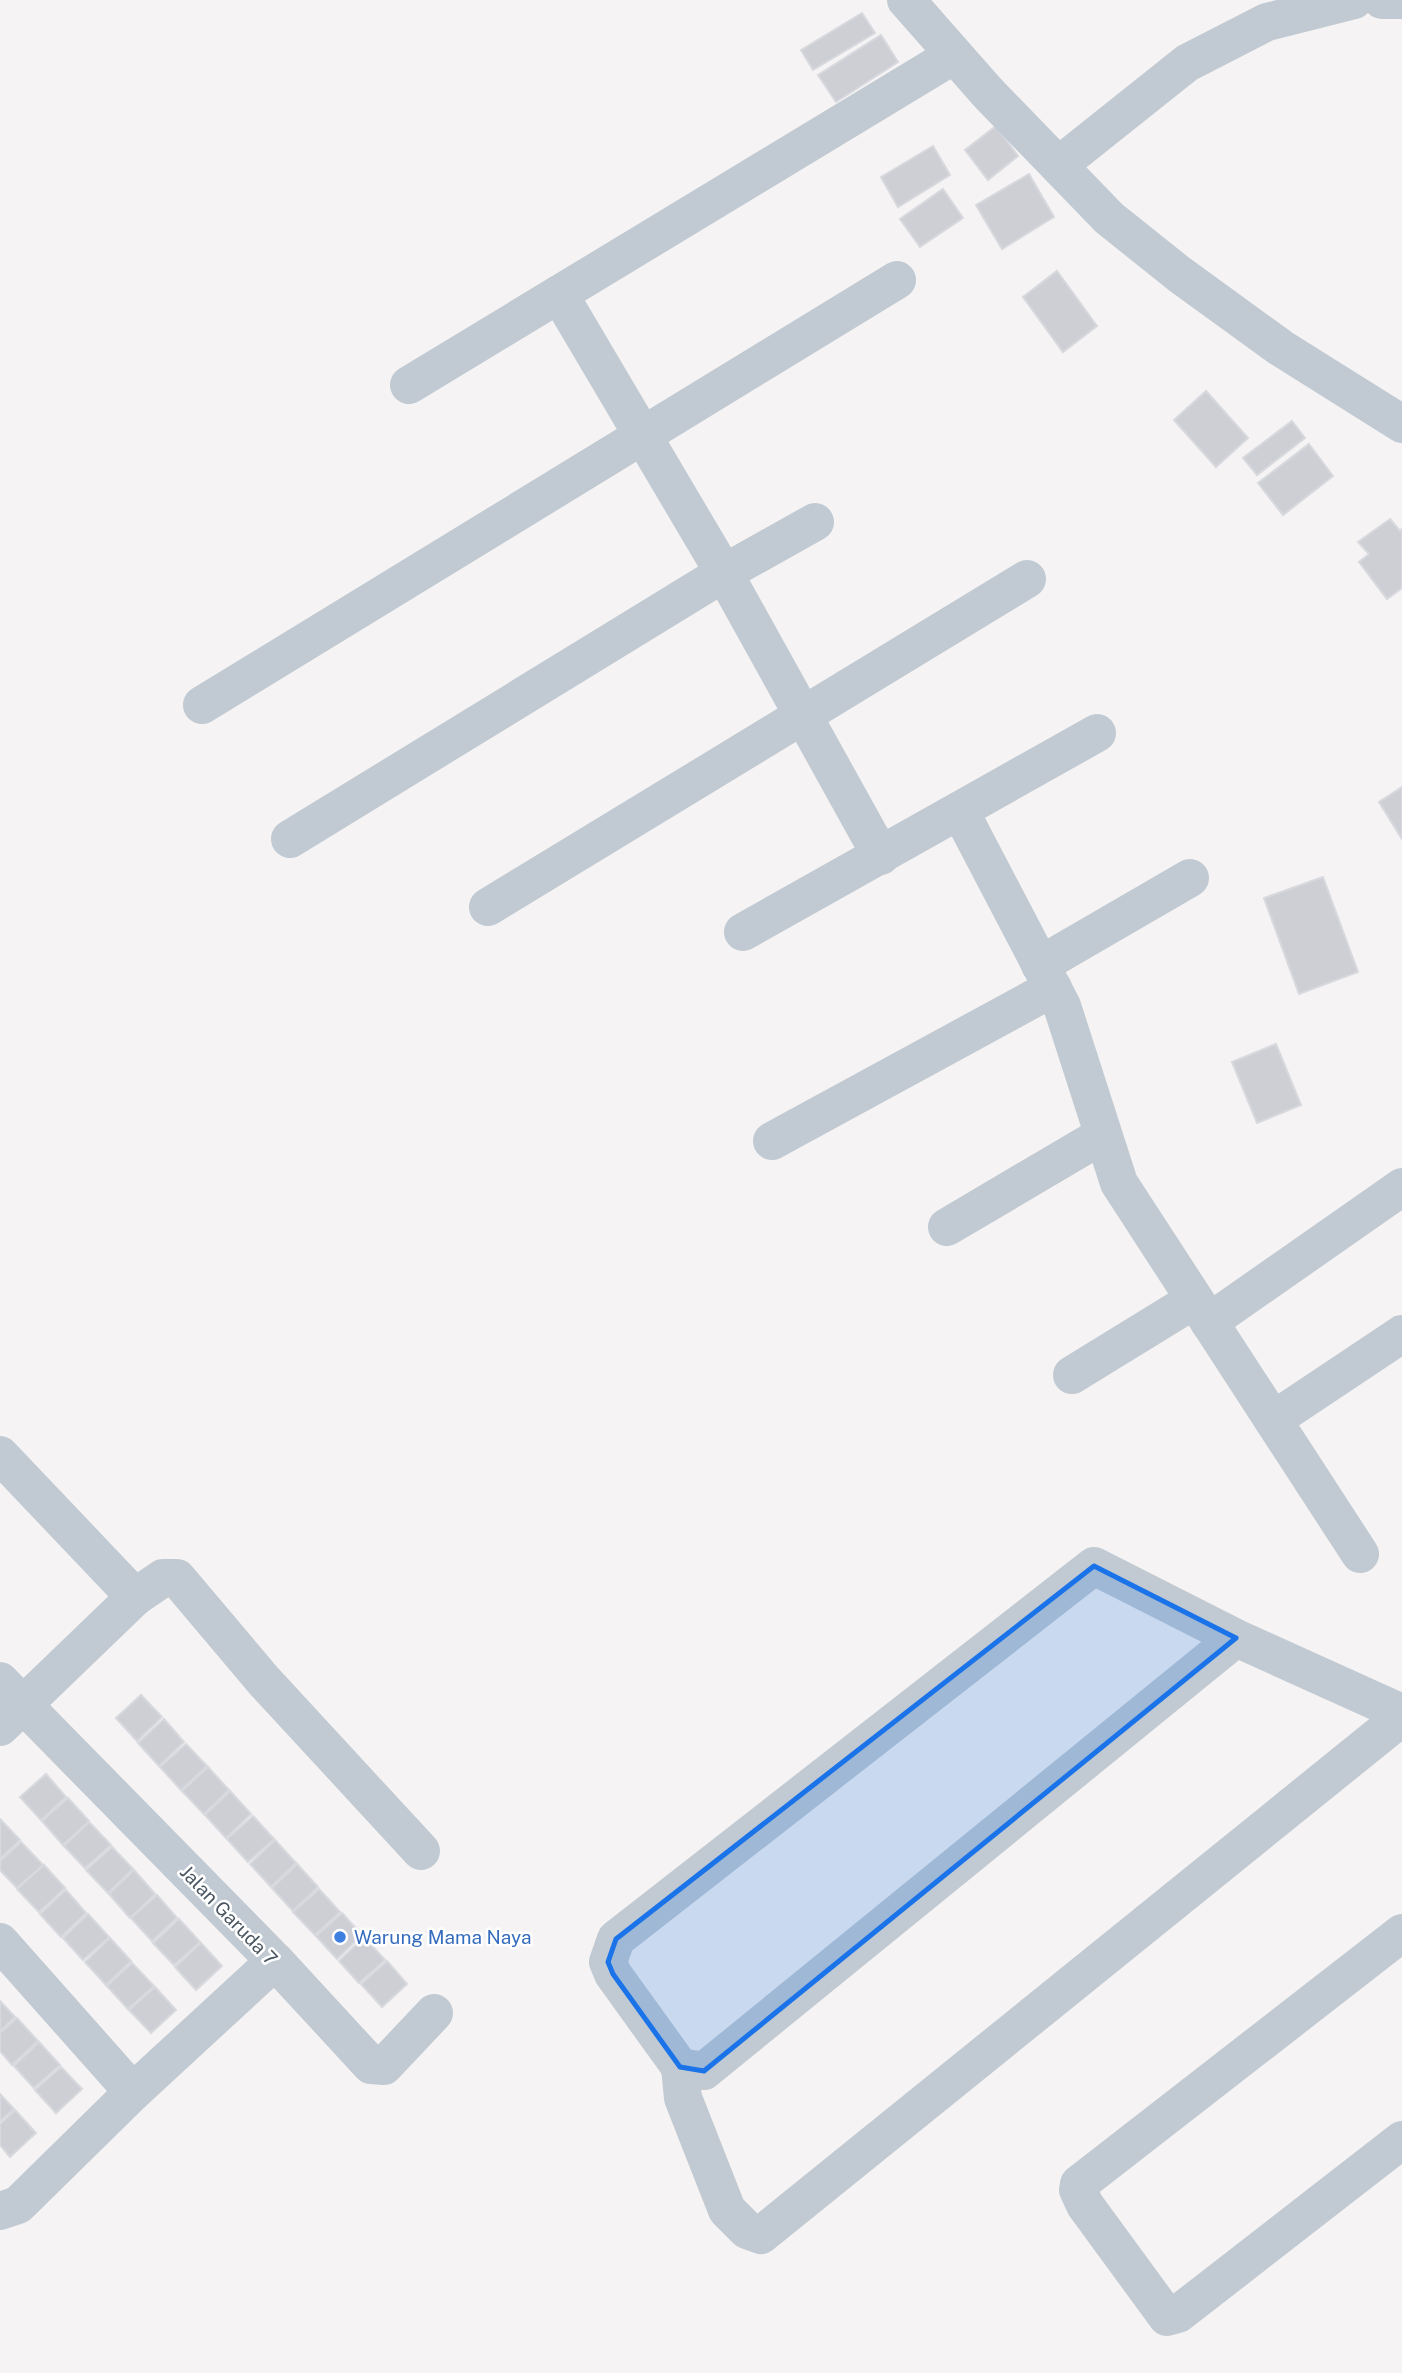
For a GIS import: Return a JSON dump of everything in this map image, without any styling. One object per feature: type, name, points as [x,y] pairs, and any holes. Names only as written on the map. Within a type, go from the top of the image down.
[{"type":"street","points":[[906,0],[954,55],[1109,218],[1179,274],[1281,348],[1402,424]]},
{"type":"street","points":[[1059,165],[1187,63],[1268,22],[1354,0]]},
{"type":"street","points":[[1382,0],[1402,0]]},
{"type":"street","points":[[409,385],[954,55]]},
{"type":"street","points":[[202,705],[897,280]]},
{"type":"street","points":[[559,294],[724,573],[881,856]]},
{"type":"street","points":[[289,839],[724,573],[815,522]]},
{"type":"street","points":[[488,907],[1027,579]]},
{"type":"street","points":[[743,932],[1097,733]]},
{"type":"street","points":[[960,811],[1062,1006],[1119,1183],[1360,1554]]},
{"type":"street","points":[[772,1141],[1046,977],[1190,878]]},
{"type":"street","points":[[947,1227],[1103,1135]]},
{"type":"street","points":[[1072,1375],[1202,1311],[1402,1186]]},
{"type":"street","points":[[1273,1420],[1402,1334]]},
{"type":"street","points":[[0,1455],[135,1597]]},
{"type":"street","points":[[1094,1566],[1237,1638],[1402,1715],[761,2235],[747,2230],[727,2210],[683,2098],[680,2067],[608,1962],[616,1939],[1094,1566]]},
{"type":"street","points":[[8,1704],[135,1597],[163,1578],[177,1578],[264,1681],[421,1851]]},
{"type":"street","points":[[680,2067],[704,2071],[1237,1638]]},
{"type":"street","name":"Jalan Garuda 7","points":[[8,1704],[275,1961],[374,2067],[384,2066],[391,2060],[434,2013]]},
{"type":"street","points":[[1402,1933],[1079,2184],[1078,2190],[1085,2205],[1167,2317],[1178,2314],[1402,2140]]},
{"type":"street","points":[[0,1942],[133,2092]]},
{"type":"street","points":[[0,2211],[18,2205],[133,2092],[275,1961]]},
{"type":"highlighted area","points":[[1094,1566],[1236,1638],[704,2071],[680,2067],[613,1974],[608,1962],[616,1939]]},
{"type":"building","points":[[862,13],[875,33],[813,70],[801,50]]},
{"type":"building","points":[[881,35],[898,62],[836,102],[818,75]]},
{"type":"building","points":[[996,126],[1018,156],[988,180],[965,150]]},
{"type":"building","points":[[933,146],[950,175],[898,207],[881,177]]},
{"type":"building","points":[[1029,174],[1054,217],[1002,249],[976,205]]},
{"type":"building","points":[[943,189],[963,218],[920,247],[900,219]]},
{"type":"building","points":[[1057,271],[1097,326],[1063,352],[1023,297]]},
{"type":"building","points":[[1206,391],[1248,438],[1216,467],[1174,420]]},
{"type":"building","points":[[1292,421],[1305,438],[1257,475],[1243,458]]},
{"type":"building","points":[[1309,444],[1333,476],[1283,515],[1258,483]]},
{"type":"building","points":[[1390,519],[1400,531],[1402,529],[1402,588],[1387,599],[1359,562],[1369,554],[1358,542]]},
{"type":"building","points":[[1402,787],[1402,839],[1379,802]]},
{"type":"building","points":[[1323,877],[1358,972],[1299,994],[1264,898]]},
{"type":"building","points":[[1276,1044],[1301,1105],[1257,1123],[1232,1062]]},
{"type":"building","points":[[141,1695],[162,1717],[137,1741],[116,1718]]},
{"type":"building","points":[[164,1719],[184,1742],[159,1766],[138,1743]]},
{"type":"building","points":[[186,1744],[207,1766],[181,1790],[160,1767]]},
{"type":"building","points":[[208,1767],[229,1790],[204,1814],[182,1791]]},
{"type":"building","points":[[46,1774],[66,1797],[41,1820],[20,1797]]},
{"type":"building","points":[[230,1791],[251,1814],[226,1838],[205,1815]]},
{"type":"building","points":[[68,1798],[89,1821],[63,1845],[42,1821]]},
{"type":"building","points":[[253,1816],[274,1839],[248,1862],[227,1839]]},
{"type":"building","points":[[0,1819],[20,1840],[0,1859]]},
{"type":"building","points":[[89,1822],[111,1845],[85,1868],[64,1846]]},
{"type":"building","points":[[275,1840],[296,1863],[271,1887],[250,1864]]},
{"type":"building","points":[[21,1842],[43,1865],[17,1888],[0,1870],[0,1861]]},
{"type":"building","points":[[112,1847],[133,1869],[108,1893],[86,1870]]},
{"type":"building","points":[[297,1864],[318,1887],[293,1911],[272,1888]]},
{"type":"building","points":[[44,1865],[65,1888],[39,1912],[17,1889]]},
{"type":"building","points":[[134,1870],[155,1894],[130,1918],[109,1894]]},
{"type":"building","points":[[319,1889],[340,1912],[315,1935],[293,1912]]},
{"type":"building","points":[[66,1890],[86,1913],[61,1937],[40,1914]]},
{"type":"building","points":[[157,1895],[177,1918],[152,1941],[131,1918]]},
{"type":"building","points":[[342,1913],[362,1935],[337,1959],[316,1936]]},
{"type":"building","points":[[88,1914],[109,1937],[83,1960],[63,1938]]},
{"type":"building","points":[[179,1919],[200,1942],[174,1965],[153,1943]]},
{"type":"building","points":[[364,1937],[385,1960],[359,1983],[339,1961]]},
{"type":"building","points":[[110,1938],[131,1961],[106,1985],[85,1962]]},
{"type":"building","points":[[201,1943],[222,1966],[196,1990],[175,1967]]},
{"type":"building","points":[[387,1961],[407,1984],[382,2007],[361,1984]]},
{"type":"building","points":[[132,1963],[154,1986],[128,2009],[107,1986]]},
{"type":"building","points":[[155,1987],[176,2010],[151,2033],[129,2010]]},
{"type":"building","points":[[0,2001],[15,2017],[0,2031]]},
{"type":"building","points":[[17,2018],[38,2041],[12,2065],[0,2051],[0,2033]]},
{"type":"building","points":[[39,2042],[60,2065],[34,2088],[14,2066]]},
{"type":"building","points":[[61,2067],[82,2089],[56,2113],[35,2090]]},
{"type":"building","points":[[0,2094],[14,2109],[0,2121]]},
{"type":"building","points":[[15,2110],[36,2133],[10,2157],[0,2145],[0,2124]]},
{"type":"place","name":"Warung Mama Naya","points":[[340,1937]]}]
